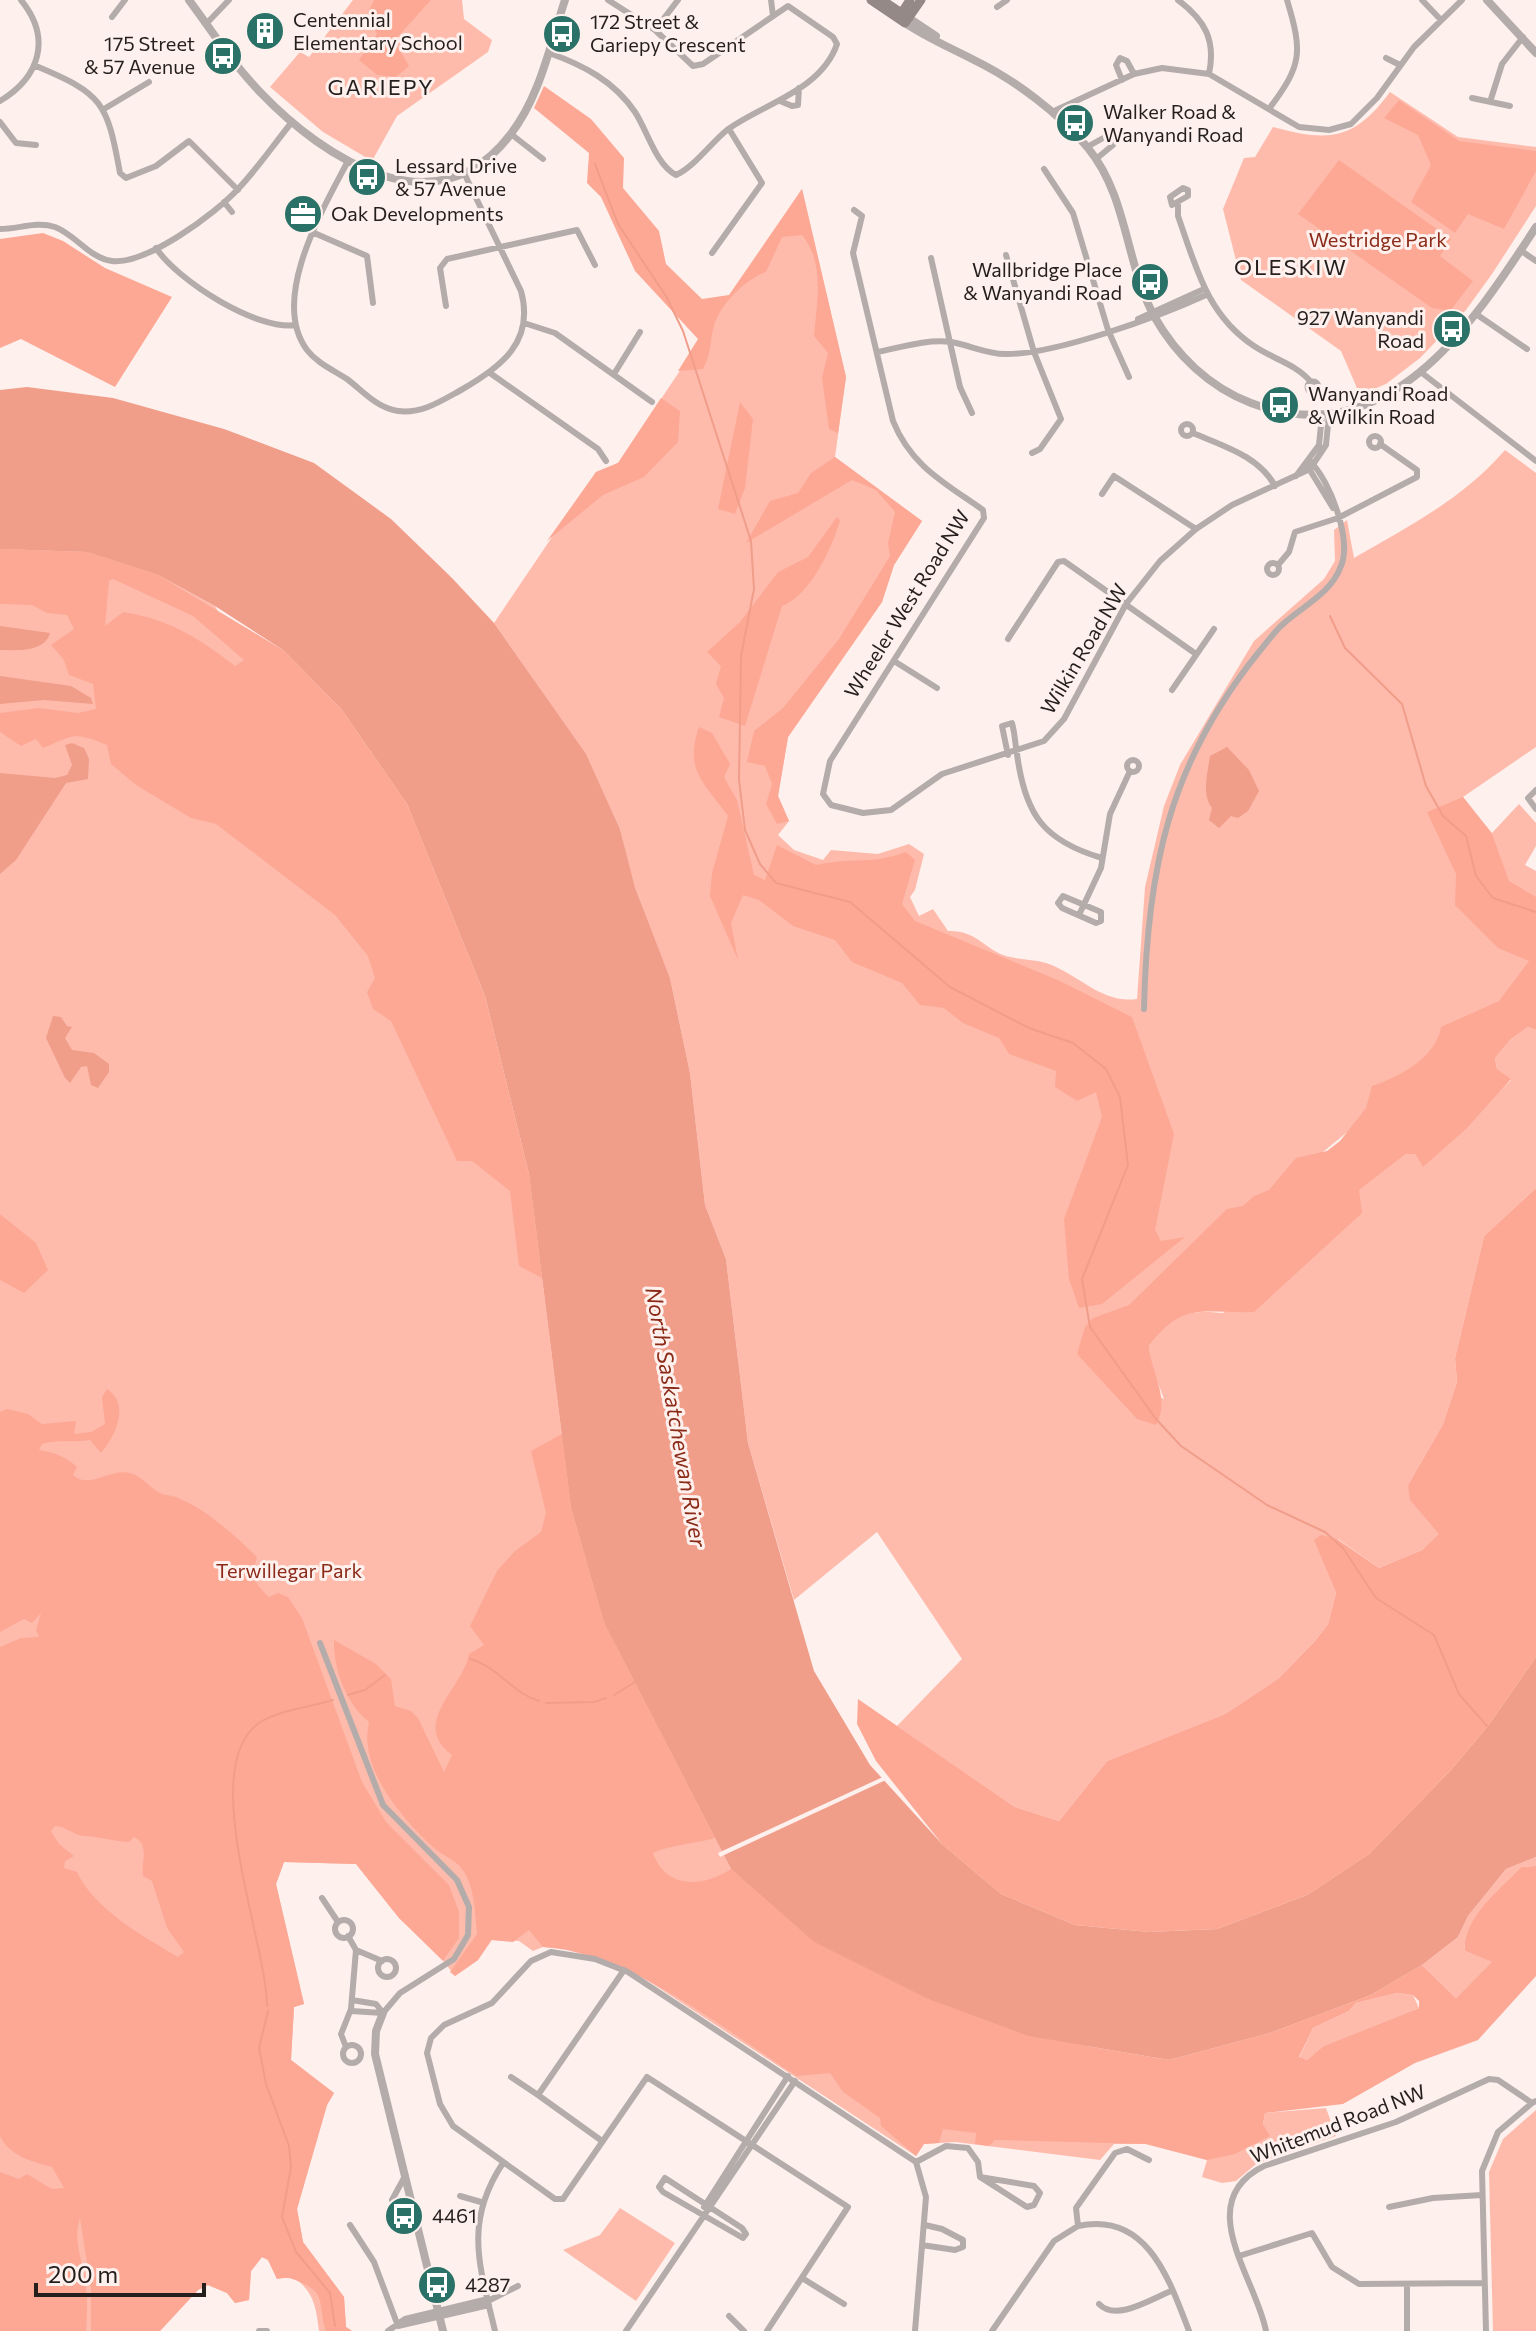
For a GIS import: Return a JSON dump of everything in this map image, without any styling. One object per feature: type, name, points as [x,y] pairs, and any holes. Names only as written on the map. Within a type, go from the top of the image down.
[{"type":"main road","points":[[871,0],[903,18]]},
{"type":"main road","points":[[882,0],[903,18]]},
{"type":"main road","points":[[903,18],[910,0]]},
{"type":"main road","points":[[903,18],[921,0]]},
{"type":"street","points":[[0,101],[21,87],[36,66],[38,30],[21,0]]},
{"type":"street","points":[[112,17],[125,0]]},
{"type":"street","points":[[189,0],[247,78],[292,122],[348,161],[393,180],[437,181],[464,173],[491,155],[511,134],[533,96],[565,0]]},
{"type":"street","points":[[207,23],[229,0]]},
{"type":"street","points":[[608,0],[655,30],[696,67],[788,6]]},
{"type":"street","points":[[655,30],[678,0]]},
{"type":"street","points":[[771,0],[773,16]]},
{"type":"street","points":[[549,53],[584,67],[617,91],[635,112],[673,173],[681,173],[729,129],[799,88],[824,64],[837,44],[833,37],[781,0]]},
{"type":"street","points":[[997,7],[1007,0]]},
{"type":"street","points":[[1178,0],[1206,26],[1214,52],[1209,74]]},
{"type":"street","points":[[1269,109],[1291,79],[1298,63],[1299,38],[1287,0]]},
{"type":"street","points":[[1422,0],[1441,20]]},
{"type":"street","points":[[1052,112],[1134,74],[1162,68],[1209,74],[1243,91],[1299,127],[1329,130],[1351,124],[1377,98],[1400,65],[1462,0]]},
{"type":"street","points":[[1487,0],[1536,53]]},
{"type":"street","points":[[903,18],[974,59],[1052,112],[1087,147],[1096,159],[1122,215],[1153,314],[1188,362],[1227,392],[1263,407],[1325,414],[1375,401],[1422,373],[1476,314],[1536,227]]},
{"type":"street","points":[[1490,102],[1502,64],[1523,37]]},
{"type":"street","points":[[1122,80],[1116,65],[1120,58],[1127,61],[1134,74]]},
{"type":"street","points":[[1386,58],[1400,65]]},
{"type":"street","points":[[36,66],[76,83],[94,96],[104,109],[120,173],[126,178],[156,166],[189,141],[238,190]]},
{"type":"street","points":[[104,109],[149,82]]},
{"type":"street","points":[[780,101],[798,105],[799,88]]},
{"type":"street","points":[[1472,98],[1510,106]]},
{"type":"street","points":[[0,122],[16,143],[36,145]]},
{"type":"street","points":[[0,229],[52,226],[110,261],[130,260],[156,248],[224,202],[238,190],[292,122]]},
{"type":"street","points":[[712,253],[762,183],[729,129]]},
{"type":"street","points":[[511,134],[543,159]]},
{"type":"street","points":[[1087,147],[1105,137],[1113,140],[1113,145],[1096,159]]},
{"type":"street","points":[[348,161],[312,232],[301,267],[296,325],[303,344],[315,358],[378,404],[393,410],[430,407],[490,373],[513,352],[524,323],[521,291],[464,173]]},
{"type":"street","points":[[1044,169],[1073,213],[1108,330],[1129,377]]},
{"type":"street","points":[[224,202],[232,212]]},
{"type":"street","points":[[1178,204],[1178,216],[1205,292],[1236,334],[1291,365],[1311,382]]},
{"type":"street","name":"Wheeler West Road NW","points":[[823,794],[830,761],[848,727],[894,661],[984,518],[983,510],[920,465],[903,445],[893,421],[853,253],[862,216],[854,210]]},
{"type":"street","points":[[446,306],[442,262],[499,246],[577,230],[595,265]]},
{"type":"street","points":[[312,232],[367,256],[373,303]]},
{"type":"street","points":[[156,248],[188,279],[255,319],[278,326],[296,325]]},
{"type":"street","points":[[1520,250],[1536,261]]},
{"type":"street","points":[[1006,255],[1034,352],[1061,419],[1040,449],[1032,453]]},
{"type":"street","points":[[931,258],[960,387],[972,413]]},
{"type":"street","points":[[878,352],[929,341],[950,342],[1003,354],[1034,352],[1135,321],[1205,292]]},
{"type":"street","points":[[1476,314],[1527,349]]},
{"type":"street","points":[[524,323],[555,333],[652,402]]},
{"type":"street","points":[[614,374],[640,332]]},
{"type":"street","points":[[490,373],[598,449],[606,461]]},
{"type":"street","points":[[1422,373],[1536,461]]},
{"type":"street","points":[[1144,1009],[1153,884],[1167,817],[1194,751],[1243,672],[1279,627],[1320,596],[1341,568],[1346,551],[1338,518],[1310,465],[1319,445],[1325,414]]},
{"type":"street","points":[[1193,433],[1247,457],[1269,475],[1275,486]]},
{"type":"street","points":[[1278,565],[1289,552],[1295,532],[1338,518],[1418,475],[1417,470],[1380,444]]},
{"type":"street","name":"Wilkin Road NW","points":[[823,794],[831,805],[852,810],[891,810],[942,774],[1044,741],[1064,719],[1126,604],[1160,561],[1196,529],[1232,505],[1294,479],[1310,465]]},
{"type":"street","points":[[1102,494],[1114,476],[1196,529]]},
{"type":"street","points":[[1008,639],[1058,562],[1064,561],[1196,654]]},
{"type":"street","points":[[1172,690],[1214,629]]},
{"type":"street","points":[[894,661],[937,688]]},
{"type":"street","name":"Wilkin Road NW","points":[[1008,755],[1001,731],[1002,726],[1012,723],[1016,752]]},
{"type":"street","name":"Wheeler West Road NW","points":[[848,727],[859,731]]},
{"type":"street","points":[[1016,752],[1033,811],[1042,825],[1055,840],[1102,858]]},
{"type":"street","points":[[1079,915],[1102,858],[1114,802],[1130,771]]},
{"type":"street","points":[[1536,790],[1528,798],[1536,809]]},
{"type":"street","points":[[1068,896],[1101,912],[1101,921],[1096,923],[1079,915],[1062,908],[1060,899],[1068,896]]},
{"type":"street","points":[[320,1643],[383,1805],[457,1880],[469,1907],[469,1929],[458,1954],[442,1970],[400,1993],[383,2013],[376,2031],[375,2054],[443,2331]]},
{"type":"street","points":[[322,1898],[338,1922],[351,1924],[352,1932],[348,1936],[343,1938],[335,1933],[338,1922]]},
{"type":"street","points":[[346,2047],[341,2031],[351,2011],[356,1950],[348,1936]]},
{"type":"street","points":[[356,1950],[382,1961]]},
{"type":"street","points":[[767,2331],[848,2207],[647,2077],[560,2200],[466,2138],[444,2113],[427,2057],[431,2038],[444,2025],[492,2003],[525,1966],[543,1954],[566,1953],[624,1970],[916,2162],[926,2197],[915,2331]]},
{"type":"street","points":[[538,2095],[624,1970]]},
{"type":"street","points":[[352,2000],[376,2004],[383,2013]]},
{"type":"street","points":[[351,2011],[383,2013]]},
{"type":"street","points":[[626,2331],[788,2076]]},
{"type":"street","points":[[511,2077],[602,2141]]},
{"type":"street","name":"Whitemud Road NW","points":[[1239,2256],[1229,2223],[1239,2187],[1264,2166],[1396,2122],[1489,2079],[1498,2080],[1534,2102]]},
{"type":"street","points":[[749,2141],[795,2081]]},
{"type":"street","points":[[1486,2331],[1482,2171],[1490,2146],[1509,2120],[1534,2102]]},
{"type":"street","points":[[916,2162],[946,2146],[968,2148],[978,2162],[980,2177],[1027,2207],[1034,2205],[1040,2193],[1034,2186],[980,2177]]},
{"type":"street","points":[[1078,2226],[1076,2208],[1115,2153],[1127,2149],[1149,2160]]},
{"type":"street","points":[[495,2331],[478,2253],[481,2202],[503,2163]]},
{"type":"street","points":[[404,2178],[392,2200],[414,2218]]},
{"type":"street","points":[[671,2180],[708,2205],[742,2228],[746,2234],[743,2238],[663,2192],[660,2182],[671,2180]]},
{"type":"street","points":[[1389,2207],[1433,2198],[1482,2195]]},
{"type":"street","points":[[460,2196],[481,2202]]},
{"type":"street","points":[[992,2331],[1054,2241],[1078,2226],[1104,2223],[1133,2233],[1154,2252],[1189,2331]]},
{"type":"street","points":[[350,2225],[374,2262],[398,2326]]},
{"type":"street","points":[[922,2245],[955,2250],[963,2247],[963,2240],[925,2225]]},
{"type":"street","points":[[1266,2331],[1262,2310],[1239,2256],[1312,2233],[1332,2267],[1347,2279],[1372,2286],[1483,2283]]},
{"type":"street","points":[[802,2278],[844,2304]]},
{"type":"street","points":[[388,2331],[405,2319],[488,2301],[506,2295],[518,2286]]},
{"type":"street","points":[[1407,2286],[1407,2331]]},
{"type":"street","points":[[1099,2304],[1107,2311],[1118,2311],[1171,2291]]},
{"type":"street","points":[[729,2316],[744,2331]]},
{"type":"street","points":[[259,2331],[267,2331]]},
{"type":"green space","points":[[353,0],[462,0],[464,19],[492,40],[488,52],[397,116],[372,161],[323,132],[270,87],[300,52],[309,57]]},
{"type":"green space","points":[[374,0],[431,0],[394,41],[409,66],[396,77],[377,75],[359,60],[377,34],[367,15]]},
{"type":"green space","points":[[544,86],[591,119],[624,158],[623,188],[659,231],[666,264],[702,299],[729,295],[802,189],[846,377],[838,433],[829,429],[822,378],[828,353],[814,336],[817,270],[802,235],[782,237],[766,272],[742,287],[728,301],[717,317],[703,369],[678,371],[698,339],[635,271],[601,197],[587,183],[589,153],[534,108]]},
{"type":"green space","name":"Westridge Park","points":[[1390,92],[1458,137],[1536,147],[1536,206],[1466,310],[1420,358],[1386,384],[1360,395],[1341,351],[1241,280],[1223,209],[1244,158],[1255,157],[1273,127],[1309,135],[1339,134],[1364,120]]},
{"type":"green space","points":[[1399,100],[1459,141],[1536,151],[1536,171],[1504,229],[1468,214],[1455,233],[1411,202],[1431,165],[1418,135],[1384,118]]},
{"type":"green space","points":[[1339,160],[1451,239],[1440,256],[1473,281],[1450,311],[1432,308],[1298,214]]},
{"type":"green space","points":[[802,189],[846,377],[835,457],[922,521],[894,565],[882,602],[788,737],[778,796],[789,821],[778,835],[794,850],[823,860],[831,850],[878,854],[909,844],[924,854],[915,890],[910,897],[919,916],[933,909],[948,931],[972,936],[1003,955],[1046,963],[1101,993],[1137,999],[1145,887],[1164,806],[1180,765],[1254,641],[1324,579],[1335,561],[1334,530],[1347,520],[1354,558],[1453,497],[1505,450],[1536,473],[1536,747],[1463,797],[1492,833],[1519,804],[1536,823],[1536,846],[1525,865],[1536,871],[1536,977],[1077,1354],[1164,1399],[1151,1365],[1149,1346],[1165,1327],[1189,1314],[1223,1313],[1358,1190],[1406,1154],[1415,1154],[1423,1166],[1511,1080],[1497,1069],[1495,1058],[1511,1039],[1528,1027],[1536,1030],[1536,1188],[1484,1236],[1455,1358],[1457,1382],[1443,1424],[1408,1485],[1440,1534],[1422,1550],[1379,1568],[1338,1539],[1315,1541],[1336,1593],[1328,1624],[1315,1641],[1279,1678],[1225,1714],[1107,1761],[1059,1821],[1015,1807],[897,1726],[962,1659],[877,1532],[794,1600],[748,1443],[726,1259],[705,1205],[690,1073],[670,978],[634,888],[620,829],[586,755],[494,623],[596,472],[618,463]]},
{"type":"green space","points":[[43,233],[63,241],[105,268],[172,297],[115,387],[21,339],[0,348],[0,239]]},
{"type":"green space","points":[[661,398],[680,411],[678,442],[644,477],[603,495],[547,541],[596,472],[618,463]]},
{"type":"green space","points":[[740,402],[753,419],[745,488],[735,514],[718,509]]},
{"type":"green space","points":[[835,457],[922,521],[894,565],[882,602],[788,737],[778,796],[789,821],[777,824],[766,804],[772,784],[765,766],[747,762],[754,731],[783,708],[839,639],[890,556],[888,543],[895,512],[876,490],[852,480],[746,543],[770,501],[798,493],[811,473]]},
{"type":"green space","points":[[837,517],[840,520],[837,531],[818,570],[801,593],[782,606],[745,726],[719,717],[724,698],[716,684],[721,666],[707,652],[740,622],[778,572],[808,557]]},
{"type":"green space","name":"Terwillegar Park","points":[[0,549],[87,552],[158,575],[215,606],[529,1174],[571,1508],[604,1623],[731,1869],[1269,2136],[1263,2124],[1265,2113],[1326,2108],[1336,2136],[1256,2164],[1236,2181],[1222,2183],[1202,2177],[1207,2160],[1146,2144],[1114,2144],[1100,2160],[955,2142],[924,2144],[916,2156],[627,1967],[562,1948],[543,1947],[533,1951],[519,1941],[492,1940],[478,1960],[455,1976],[438,1954],[399,1918],[356,1864],[284,1862],[276,1884],[304,2004],[294,2007],[291,2060],[334,2093],[327,2105],[297,2209],[303,2242],[344,2297],[346,2327],[352,2331],[319,2331],[315,2307],[305,2287],[291,2276],[277,2279],[268,2260],[262,2257],[251,2271],[249,2300],[235,2303],[227,2293],[208,2285],[198,2290],[160,2331],[0,2331]]},
{"type":"green space","points":[[0,549],[87,552],[158,575],[283,650],[342,710],[407,804],[485,996],[529,1174],[542,1278],[519,1266],[510,1191],[472,1161],[457,1161],[391,1021],[373,1009],[367,992],[375,978],[368,956],[335,915],[216,824],[191,818],[136,785],[111,764],[107,745],[74,736],[43,748],[36,739],[21,746],[0,732],[0,713],[39,708],[78,713],[96,709],[93,684],[69,675],[64,660],[51,645],[74,629],[67,615],[47,613],[32,605],[0,604]],"holes":[[[113,579],[193,616],[244,660],[235,666],[183,631],[140,615],[123,612],[105,626],[109,581]]]},
{"type":"green space","points":[[699,727],[712,733],[730,764],[724,777],[737,800],[754,875],[765,880],[777,845],[816,865],[882,858],[906,852],[915,860],[902,904],[915,921],[1060,981],[1132,1017],[1174,1134],[1155,1230],[1161,1241],[1185,1237],[1102,1304],[1079,1308],[1069,1279],[1064,1219],[1102,1117],[1096,1092],[1077,1101],[1055,1087],[1056,1071],[1009,1054],[999,1038],[963,1023],[944,1008],[920,1005],[902,983],[852,962],[835,940],[793,926],[759,900],[743,895],[731,923],[738,960],[710,896],[712,873],[728,816],[704,784],[695,766],[695,742]]},
{"type":"green space","points":[[1463,797],[1492,834],[1509,881],[1536,897],[1536,1030],[1528,1027],[1511,1039],[1495,1058],[1497,1069],[1511,1079],[1466,1129],[1423,1167],[1415,1154],[1406,1154],[1359,1190],[1362,1213],[1254,1312],[1196,1312],[1161,1331],[1149,1346],[1161,1396],[1160,1415],[1156,1425],[1137,1419],[1077,1354],[1085,1327],[1093,1318],[1129,1305],[1227,1209],[1243,1206],[1254,1196],[1269,1190],[1296,1158],[1327,1151],[1340,1141],[1366,1108],[1372,1086],[1415,1065],[1432,1048],[1441,1027],[1499,1001],[1529,961],[1498,948],[1455,905],[1456,874],[1427,812]]},
{"type":"green space","points":[[1536,1188],[1536,1657],[1488,1726],[1451,1770],[1369,1854],[1307,1895],[1217,1929],[1149,1932],[1075,1925],[1001,1894],[942,1844],[876,1761],[857,1724],[858,1699],[1015,1807],[1059,1821],[1107,1761],[1225,1714],[1279,1678],[1328,1624],[1336,1593],[1314,1540],[1321,1535],[1337,1539],[1379,1568],[1422,1550],[1439,1534],[1410,1500],[1408,1485],[1443,1424],[1457,1382],[1455,1358],[1484,1236]]},
{"type":"green space","points":[[0,1214],[36,1243],[48,1270],[24,1293],[0,1280]]},
{"type":"green space","points":[[107,1389],[114,1395],[119,1412],[115,1430],[101,1453],[90,1440],[42,1444],[39,1450],[69,1460],[77,1467],[73,1475],[79,1479],[93,1480],[122,1472],[134,1474],[160,1493],[176,1497],[210,1516],[257,1557],[254,1575],[260,1587],[269,1597],[278,1593],[288,1597],[302,1618],[362,1782],[386,1822],[449,1885],[459,1912],[459,1938],[443,1961],[399,1918],[356,1864],[284,1862],[276,1884],[304,2004],[294,2007],[291,2060],[334,2093],[327,2105],[297,2209],[303,2242],[344,2297],[346,2327],[352,2331],[326,2331],[315,2292],[293,2279],[277,2279],[268,2260],[262,2257],[251,2271],[249,2300],[235,2303],[227,2293],[208,2285],[198,2290],[160,2331],[91,2331],[91,2289],[80,2218],[77,2236],[87,2292],[86,2331],[0,2331],[0,2172],[19,2179],[27,2174],[52,2189],[64,2188],[52,2167],[15,2153],[0,2136],[0,1647],[21,1638],[39,1637],[36,1630],[41,1613],[32,1623],[24,1619],[0,1632],[0,1412],[7,1409],[28,1414],[42,1424],[76,1421],[74,1434],[91,1432],[105,1424],[102,1397]],"holes":[[[59,1826],[81,1836],[129,1842],[134,1837],[139,1840],[143,1849],[143,1876],[152,1881],[167,1928],[184,1952],[178,1957],[135,1931],[95,1898],[77,1872],[64,1868],[65,1861],[74,1856],[59,1844],[51,1831]]]},
{"type":"green space","points":[[562,1434],[571,1508],[604,1623],[715,1838],[653,1853],[659,1865],[676,1879],[698,1882],[731,1869],[814,1942],[928,1999],[1028,2036],[1169,2060],[1270,2033],[1371,1995],[1422,1965],[1456,1998],[1492,1962],[1465,1951],[1469,1927],[1484,1905],[1521,1867],[1536,1866],[1536,1976],[1478,2040],[1415,2063],[1343,2104],[1265,2113],[1263,2124],[1270,2136],[1235,2154],[1207,2160],[1146,2144],[995,2140],[989,2146],[975,2144],[976,2133],[943,2129],[939,2143],[924,2144],[916,2156],[881,2126],[880,2118],[843,2092],[830,2073],[797,2076],[707,2016],[642,1978],[576,1952],[543,1947],[529,1930],[513,1942],[491,1940],[478,1960],[455,1976],[450,1972],[477,1934],[470,1884],[459,1866],[436,1850],[408,1822],[376,1774],[367,1739],[369,1722],[354,1706],[342,1685],[334,1640],[376,1664],[391,1679],[395,1706],[411,1711],[418,1718],[444,1772],[452,1755],[440,1743],[436,1731],[437,1718],[469,1654],[484,1645],[470,1626],[497,1571],[515,1551],[541,1532],[546,1513],[531,1451]],"holes":[[[1397,1993],[1413,1995],[1419,2001],[1419,2008],[1324,2046],[1307,2060],[1299,2057],[1313,2028],[1349,2011],[1356,2003]]]},
{"type":"green space","points":[[1536,1857],[1536,1866],[1521,1867],[1493,1894],[1469,1927],[1465,1951],[1493,1962],[1456,1998],[1422,1965],[1458,1937],[1468,1916],[1506,1869]]},
{"type":"green space","points":[[1397,1993],[1413,1995],[1419,2008],[1325,2046],[1307,2060],[1299,2058],[1313,2028],[1349,2011],[1356,2003]]},
{"type":"green space","points":[[1536,2110],[1536,2331],[1493,2331],[1489,2172],[1503,2139]]},
{"type":"green space","points":[[620,2208],[675,2243],[636,2301],[563,2250],[600,2235]]},
{"type":"water","name":"North Saskatchewan River","points":[[27,387],[113,398],[224,429],[314,463],[391,519],[452,578],[494,623],[586,754],[620,829],[635,888],[670,978],[690,1073],[705,1205],[726,1259],[748,1443],[814,1671],[870,1765],[942,1844],[1001,1894],[1075,1925],[1149,1932],[1217,1929],[1307,1895],[1369,1854],[1451,1770],[1488,1726],[1536,1657],[1536,1857],[1506,1869],[1468,1916],[1458,1937],[1422,1965],[1371,1995],[1270,2033],[1169,2060],[1028,2036],[928,1999],[814,1942],[731,1869],[604,1623],[571,1508],[529,1174],[485,996],[407,804],[342,710],[283,650],[215,606],[158,575],[87,552],[0,549],[0,390]]},
{"type":"water","points":[[0,626],[50,633],[36,647],[0,650]]},
{"type":"water","points":[[0,676],[71,686],[91,698],[93,704],[44,700],[0,704]]},
{"type":"water","points":[[72,743],[84,748],[89,759],[88,779],[66,783],[16,860],[0,874],[0,773],[55,778],[67,775],[72,765],[65,745]]},
{"type":"water","points":[[1227,747],[1249,770],[1259,791],[1248,811],[1238,818],[1231,816],[1219,828],[1209,820],[1212,808],[1206,783],[1210,756]]},
{"type":"water","points":[[53,1016],[61,1017],[67,1026],[72,1027],[65,1038],[72,1050],[94,1053],[109,1064],[109,1072],[98,1088],[91,1085],[87,1066],[81,1067],[70,1083],[65,1078],[46,1038]]},
{"type":"pier","points":[[885,1776],[888,1779],[720,1857],[718,1853]]},
{"type":"waterway","points":[[595,164],[618,224],[666,296],[683,331],[751,541],[754,589],[741,656],[739,780],[745,830],[760,864],[776,883],[850,902],[950,987],[1029,1028],[1073,1043],[1106,1069],[1120,1097],[1128,1165],[1082,1279],[1090,1327],[1156,1419],[1181,1446],[1267,1505],[1325,1532],[1343,1548],[1376,1598],[1434,1635],[1459,1694],[1487,1726]]},
{"type":"waterway","points":[[1330,616],[1345,648],[1402,704],[1426,786],[1443,816],[1466,836],[1476,876],[1493,898],[1536,912]]},
{"type":"waterway","points":[[470,1659],[539,1701]]},
{"type":"waterway","points":[[348,1695],[365,1690],[385,1675]]},
{"type":"waterway","points":[[614,1695],[635,1682]]},
{"type":"waterway","points":[[546,1703],[594,1702],[606,1698]]},
{"type":"waterway","points":[[267,2006],[239,1855],[234,1774],[243,1742],[262,1721],[287,1711],[333,1700]]},
{"type":"waterway","points":[[268,2011],[259,2048],[266,2084],[289,2146],[291,2167],[282,2217],[296,2252],[330,2293],[335,2326]]},
{"type":"place","name":"Centennial Elementary School","points":[[265,31]]},
{"type":"place","name":"172 Street & Gariepy Crescent","points":[[562,34]]},
{"type":"place","name":"175 Street & 57 Avenue","points":[[223,56]]},
{"type":"place","name":"Walker Road & Wanyandi Road","points":[[1075,123]]},
{"type":"place","name":"Lessard Drive & 57 Avenue","points":[[367,177]]},
{"type":"place","name":"Oak Developments","points":[[303,214]]},
{"type":"place","name":"Wallbridge Place & Wanyandi Road","points":[[1150,282]]},
{"type":"place","name":"927 Wanyandi Road","points":[[1452,329]]},
{"type":"place","name":"Wanyandi Road & Wilkin Road","points":[[1280,405]]},
{"type":"place","name":"4461","points":[[404,2216]]},
{"type":"place","name":"4287","points":[[437,2285]]},
{"type":"district","name":"GARIEPY","points":[[381,87]]},
{"type":"district","name":"OLESKIW","points":[[1291,267]]}]
